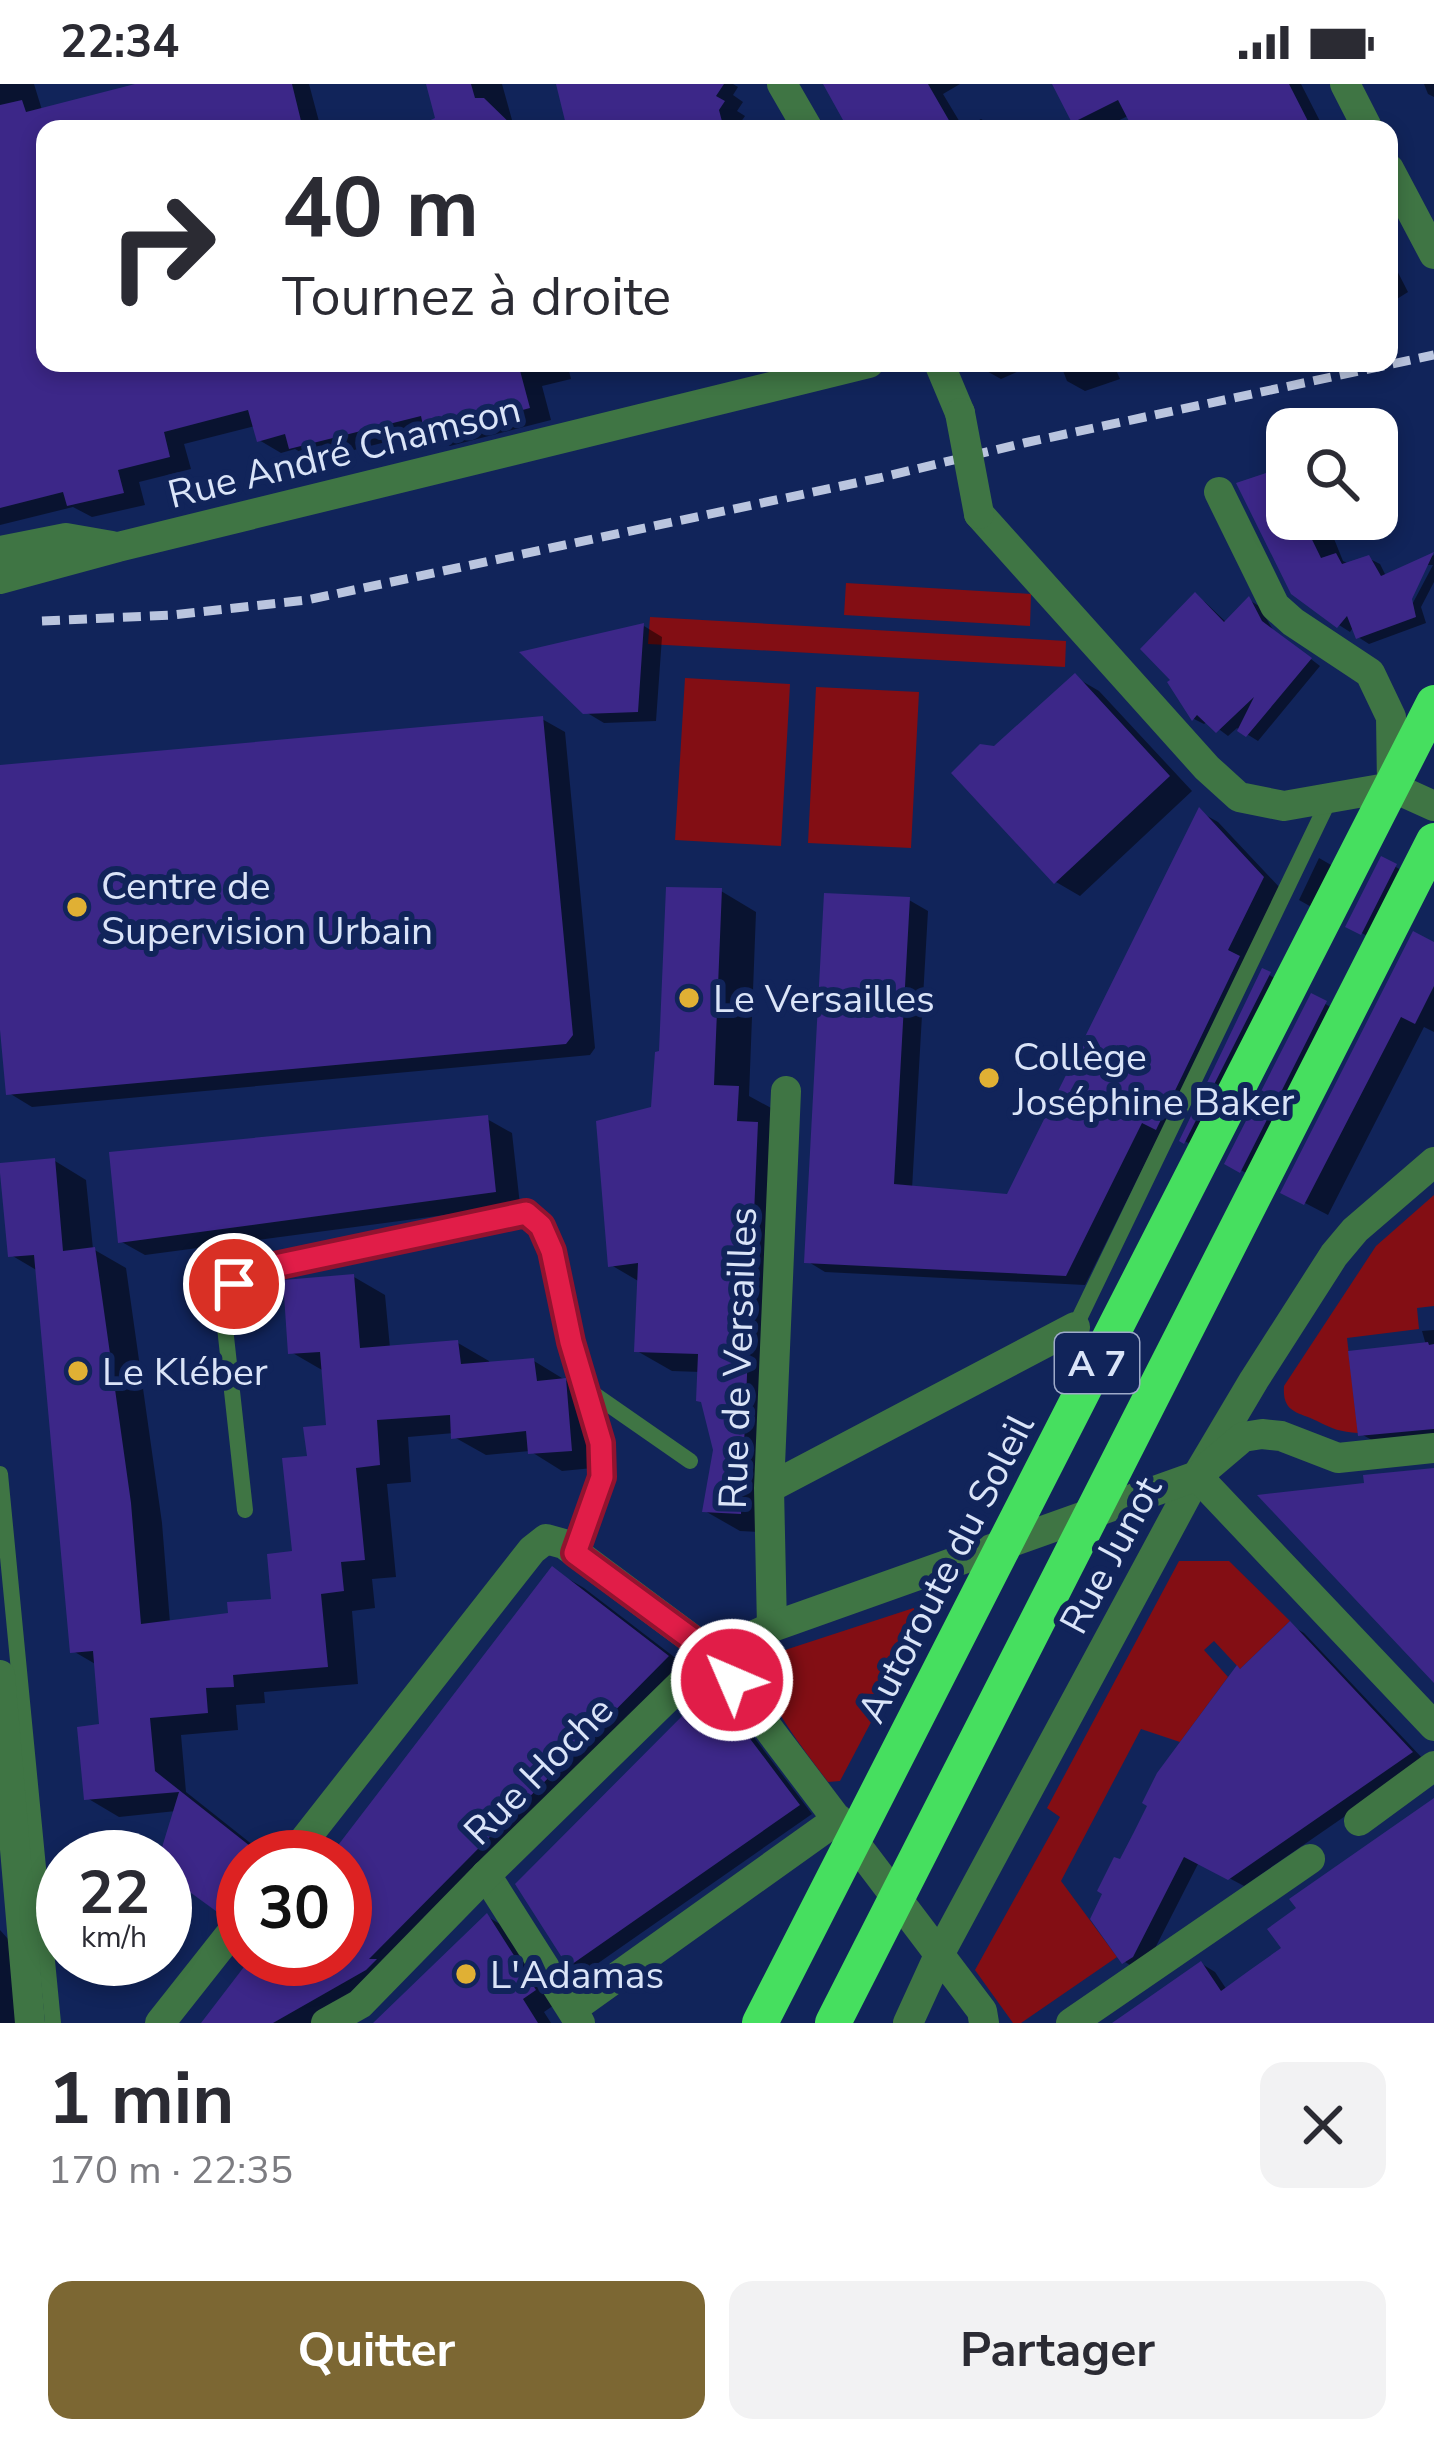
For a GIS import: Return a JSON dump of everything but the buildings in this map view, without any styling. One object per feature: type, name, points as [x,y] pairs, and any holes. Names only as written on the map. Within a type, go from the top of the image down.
[{"type":"highway","name":"Autoroute du Soleil","points":[[760,2023],[1434,703]]},
{"type":"highway","name":"A 7","points":[[832,2023],[1434,841]]},
{"type":"street","points":[[782,84],[803,120]]},
{"type":"street","points":[[1345,84],[1363,120]]},
{"type":"street","points":[[1398,186],[1434,254]]},
{"type":"street","name":"Rue André Chamson","points":[[0,579],[832,372]]},
{"type":"street","points":[[943,372],[960,412],[979,514],[1207,768],[1239,797],[1284,806],[1392,787],[1434,806]]},
{"type":"street","points":[[1219,492],[1275,605],[1370,673],[1390,717],[1392,787]]},
{"type":"street","name":"Rue André Chamson","points":[[0,551],[66,538],[118,547]]},
{"type":"street","name":"Rue de Versailles","points":[[772,1628],[769,1487],[786,1091]]},
{"type":"street","name":"Rue Junot","points":[[908,2023],[940,1953],[1197,1476],[1254,1380],[1334,1255],[1355,1230],[1434,1162]]},
{"type":"street","points":[[769,1487],[1075,1327]]},
{"type":"street","name":"Rue Hoche","points":[[326,2023],[360,2004],[712,1654],[772,1628],[1197,1476],[1243,1437],[1280,1436],[1338,1458],[1434,1448]]},
{"type":"street","points":[[1197,1476],[1434,1726]]},
{"type":"street","points":[[311,1830],[532,1550],[546,1539],[564,1544],[712,1654],[940,1953],[982,2011],[985,2023]]},
{"type":"street","points":[[0,1675],[30,2023]]},
{"type":"street","points":[[1359,1821],[1434,1766]]},
{"type":"street","points":[[486,1875],[576,2016],[838,1819]]},
{"type":"street","points":[[1071,2023],[1310,1859]]},
{"type":"street","points":[[160,2023],[216,1952]]},
{"type":"lane","points":[[1075,1327],[1330,798]]},
{"type":"lane","points":[[245,1510],[223,1309],[234,1284],[256,1270],[526,1213],[541,1226],[552,1251],[571,1342],[601,1443],[602,1477],[575,1553]]},
{"type":"lane","points":[[584,1387],[690,1461]]},
{"type":"lane","points":[[0,1474],[53,2023]]},
{"type":"shaded area","points":[[846,583],[1031,594],[1030,626],[844,615]]},
{"type":"shaded area","points":[[650,617],[1066,641],[1065,667],[648,644]]},
{"type":"shaded area","points":[[685,678],[790,684],[781,846],[675,840]]},
{"type":"shaded area","points":[[816,687],[919,692],[911,848],[808,843]]},
{"type":"shaded area","points":[[1434,1195],[1434,1306],[1417,1308],[1419,1329],[1347,1338],[1358,1433],[1332,1428],[1293,1410],[1286,1402],[1284,1386],[1376,1246]]},
{"type":"shaded area","points":[[1179,1561],[1229,1561],[1290,1621],[1240,1669],[1214,1641],[1204,1650],[1228,1677],[1180,1742],[1141,1729],[1061,1881],[1117,1957],[1021,2023],[1013,2023],[975,1970],[1060,1817],[1047,1808]]},
{"type":"shaded area","points":[[935,1601],[840,1781],[828,1782],[777,1709],[769,1682],[774,1664],[782,1651]]},
{"type":"railway","points":[[1398,363],[1434,355]]},
{"type":"railway","points":[[42,621],[172,615],[307,600],[1355,372]]},
{"type":"place","name":"Centre de Supervision Urbain","points":[[77,907]]},
{"type":"place","name":"Le Versailles","points":[[689,998]]},
{"type":"place","name":"Collège Joséphine Baker","points":[[989,1078]]},
{"type":"place","name":"Le Kléber","points":[[78,1371]]},
{"type":"place","name":"L'Adamas","points":[[466,1974]]},
{"type":"route","points":[[234,1284],[256,1270],[526,1213],[541,1226],[552,1251],[571,1342],[601,1443],[602,1477],[575,1553],[712,1654],[732,1680]]}]
